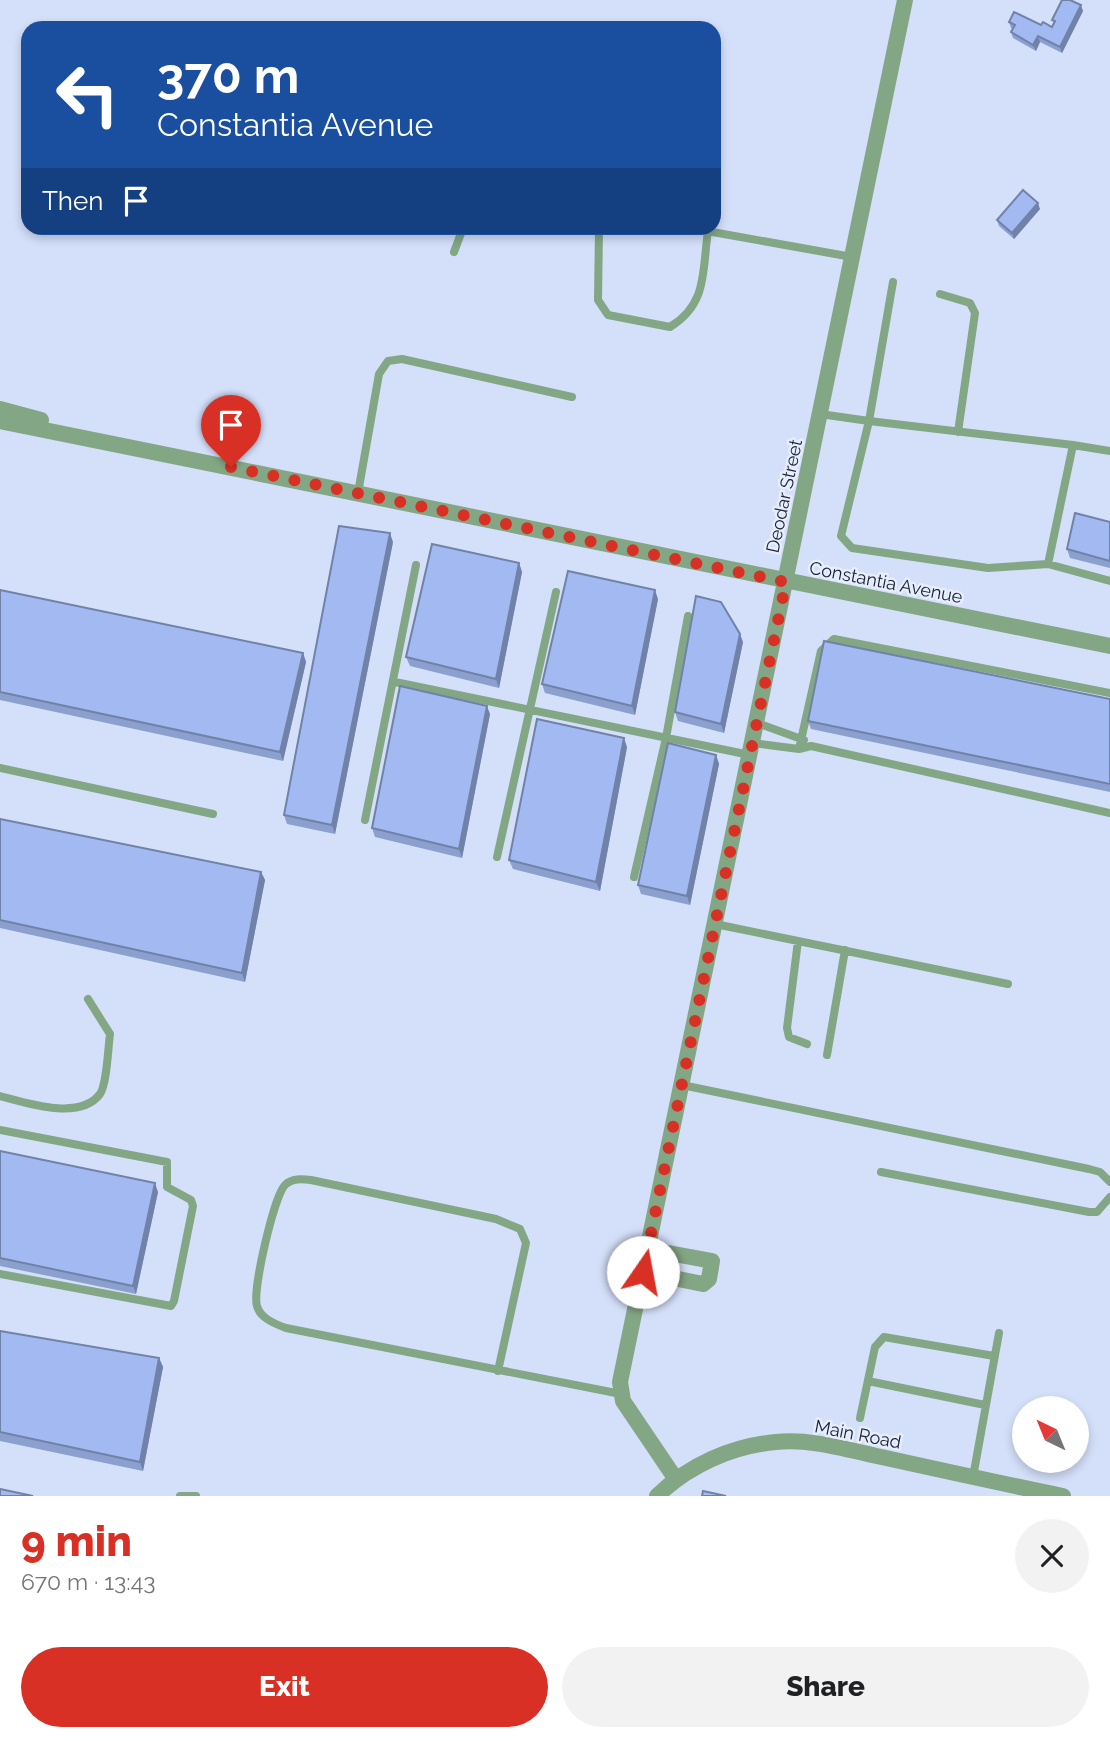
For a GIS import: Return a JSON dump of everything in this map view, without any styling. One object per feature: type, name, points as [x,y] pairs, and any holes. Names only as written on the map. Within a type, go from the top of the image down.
[{"type":"street","name":"Deodar Street","points":[[621,1394],[620,1382],[905,0]]},
{"type":"street","name":"Constantia Avenue","points":[[0,409],[62,426],[79,436]]},
{"type":"street","name":"Constantia Avenue","points":[[0,421],[68,437],[79,436],[1110,646]]},
{"type":"street","points":[[643,1272],[703,1284],[709,1279],[712,1261],[648,1249]]},
{"type":"street","points":[[621,1394],[676,1478]]},
{"type":"street","name":"Main Road","points":[[657,1496],[676,1478],[698,1465],[727,1453],[778,1441],[831,1447],[1063,1496]]},
{"type":"lane","points":[[721,233],[852,257]]},
{"type":"lane","points":[[454,252],[460,235]]},
{"type":"lane","points":[[599,235],[598,300],[602,308],[608,315],[670,327],[685,318],[697,303],[707,235]]},
{"type":"lane","points":[[893,282],[869,421],[841,536],[845,544],[852,548],[988,568],[1048,564],[1110,581]]},
{"type":"lane","points":[[940,294],[970,303],[975,313],[958,432]]},
{"type":"lane","points":[[358,493],[379,374],[388,361],[402,359],[572,397]]},
{"type":"lane","points":[[820,414],[1110,451]]},
{"type":"lane","points":[[1048,564],[1073,445]]},
{"type":"lane","points":[[365,820],[395,682],[416,565]]},
{"type":"lane","points":[[497,857],[556,592]]},
{"type":"lane","points":[[634,877],[666,738],[688,616]]},
{"type":"lane","points":[[799,749],[821,651],[827,642],[834,639],[1110,693]]},
{"type":"lane","points":[[395,682],[666,738],[751,749],[799,749],[811,746],[1110,813]]},
{"type":"lane","points":[[757,723],[802,738],[811,746]]},
{"type":"lane","points":[[0,768],[213,814]]},
{"type":"lane","points":[[715,924],[1009,984]]},
{"type":"lane","points":[[798,941],[787,1028],[789,1037],[807,1044]]},
{"type":"lane","points":[[827,1055],[845,950]]},
{"type":"lane","points":[[0,1096],[73,1109],[90,1103],[101,1092],[110,1034],[88,999]]},
{"type":"lane","points":[[681,1085],[1089,1169],[1100,1172],[1110,1182]]},
{"type":"lane","points":[[0,1130],[167,1162],[167,1187],[191,1200],[193,1206],[171,1306],[0,1274]]},
{"type":"lane","points":[[881,1172],[1089,1212],[1097,1212],[1110,1198]]},
{"type":"lane","points":[[498,1371],[526,1243],[520,1229],[496,1219],[311,1180],[293,1181],[284,1186],[276,1202],[255,1295],[259,1312],[267,1319],[286,1328],[498,1371],[621,1394]]},
{"type":"lane","points":[[973,1477],[999,1333]]},
{"type":"lane","points":[[860,1418],[875,1347],[884,1337],[994,1356]]},
{"type":"lane","points":[[867,1381],[985,1405]]},
{"type":"lane","points":[[180,1496],[196,1496]]},
{"type":"building","points":[[1062,0],[1081,5],[1060,47],[1038,36],[1033,45],[1011,32],[1015,25],[1009,22],[1014,12],[1041,25],[1043,22],[1052,27],[1055,21],[1052,20]]},
{"type":"building","points":[[1023,190],[1038,203],[1012,233],[997,220]]},
{"type":"building","points":[[1075,513],[1110,522],[1110,561],[1067,549]]},
{"type":"building","points":[[339,526],[390,533],[332,825],[284,815]]},
{"type":"building","points":[[432,544],[519,563],[496,679],[406,657]]},
{"type":"building","points":[[568,571],[655,590],[632,706],[542,684]]},
{"type":"building","points":[[0,590],[303,653],[280,752],[0,692]]},
{"type":"building","points":[[696,596],[721,602],[740,634],[721,724],[675,712]]},
{"type":"building","points":[[824,641],[1110,699],[1110,784],[808,721]]},
{"type":"building","points":[[400,686],[487,706],[459,849],[372,828]]},
{"type":"building","points":[[537,719],[624,738],[596,882],[509,860]]},
{"type":"building","points":[[668,743],[716,755],[687,896],[638,885]]},
{"type":"building","points":[[0,819],[261,872],[242,973],[0,920]]},
{"type":"building","points":[[0,1151],[155,1183],[133,1286],[0,1258]]},
{"type":"building","points":[[0,1331],[159,1358],[140,1462],[0,1432]]},
{"type":"building","points":[[0,1489],[33,1496],[0,1496]]},
{"type":"building","points":[[703,1491],[726,1496],[702,1496]]},
{"type":"route","points":[[231,467],[786,582],[643,1272]]}]
